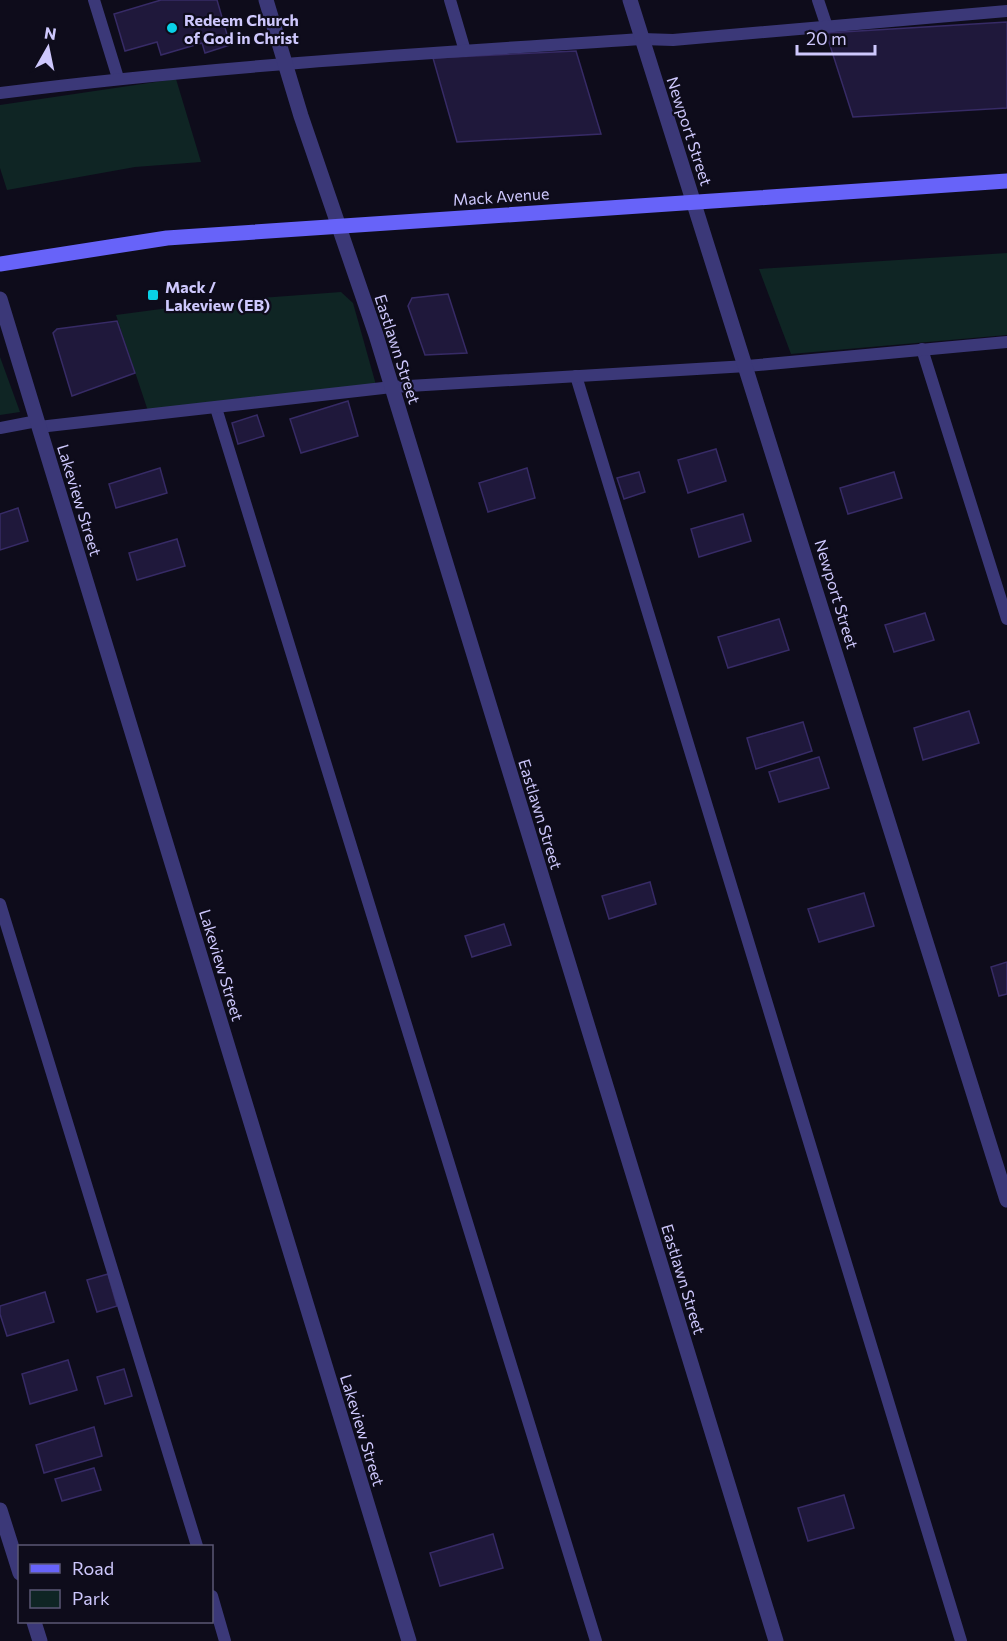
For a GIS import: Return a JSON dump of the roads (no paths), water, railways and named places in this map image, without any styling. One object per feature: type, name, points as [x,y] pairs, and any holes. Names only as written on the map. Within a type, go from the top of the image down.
[{"type":"main road","name":"Mack Avenue","points":[[0,264],[167,238],[1007,181]]},
{"type":"street","name":"Eastlawn Street","points":[[266,0],[301,116],[392,387],[776,1641]]},
{"type":"street","name":"Newport Street","points":[[630,0],[747,366],[1007,1200]]},
{"type":"street","name":"Lakeview Street","points":[[0,299],[409,1641]]},
{"type":"street","points":[[0,1510],[18,1568]]},
{"type":"street","points":[[34,1623],[40,1641]]},
{"type":"lane","points":[[94,0],[118,78]]},
{"type":"lane","points":[[450,0],[465,51]]},
{"type":"lane","points":[[818,0],[827,27]]},
{"type":"lane","points":[[0,93],[118,78],[285,63],[642,39],[673,40],[1007,11]]},
{"type":"lane","points":[[0,428],[216,408],[392,387],[747,366],[1007,342]]},
{"type":"lane","points":[[922,349],[1007,619]]},
{"type":"lane","points":[[576,376],[961,1641]]},
{"type":"lane","points":[[216,408],[596,1641]]},
{"type":"lane","points":[[0,904],[196,1545]]},
{"type":"lane","points":[[213,1599],[225,1641]]},
{"type":"place","name":"Redeem Church of God in Christ","points":[[172,28]]},
{"type":"place","name":"Mack / Lakeview (EB)","points":[[153,295]]}]
